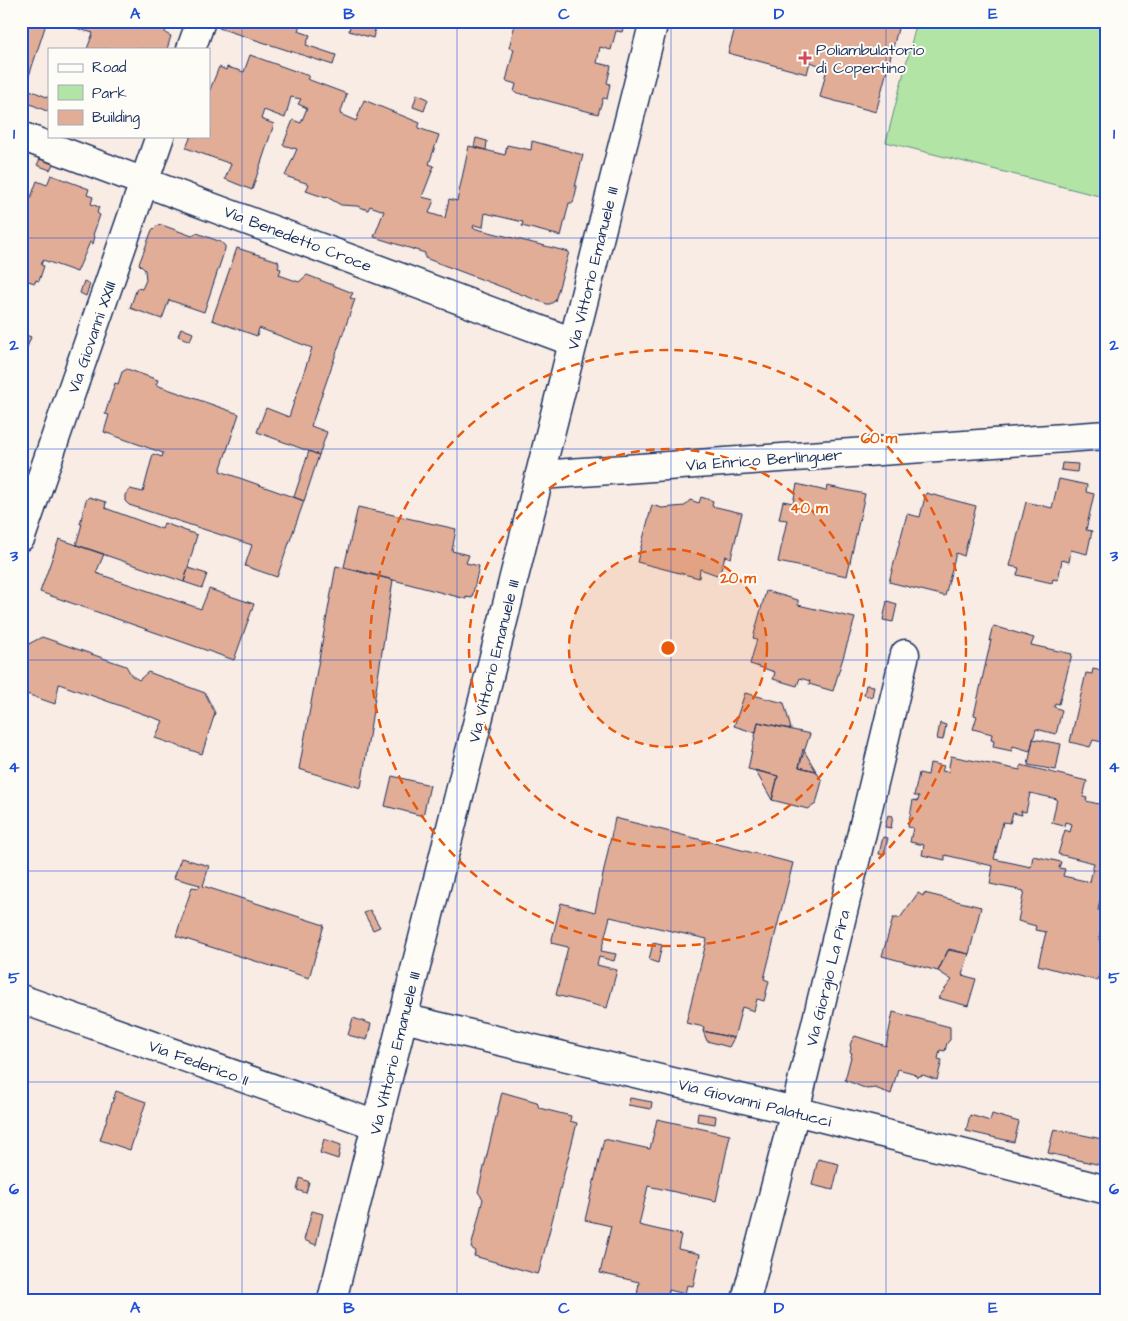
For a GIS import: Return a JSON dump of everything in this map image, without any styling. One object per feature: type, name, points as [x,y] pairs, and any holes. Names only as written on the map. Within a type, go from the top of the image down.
[{"type":"street","points":[[191,48],[201,21]]},
{"type":"street","name":"Via Vittorio Emanuele III","points":[[337,1297],[376,1125],[654,21]]},
{"type":"street","name":"Via Benedetto Croce","points":[[21,136],[574,342]]},
{"type":"street","name":"Via Giovanni XXIII","points":[[21,537],[159,138]]},
{"type":"street","name":"Via Enrico Berlinguer","points":[[540,475],[1107,435]]},
{"type":"street","name":"Via Giorgio La Pira","points":[[746,1300],[795,1112],[905,654]]},
{"type":"street","name":"Via Federico II","points":[[21,999],[376,1125]]},
{"type":"street","name":"Via Giovanni Palatucci","points":[[403,1018],[795,1112],[1107,1190]]},
{"type":"green space","points":[[917,21],[1107,21],[1107,198],[886,142]]},
{"type":"building","points":[[47,21],[25,88],[48,98],[48,112],[21,100],[21,22]]},
{"type":"building","points":[[62,21],[168,21],[165,33],[171,36],[167,48],[87,48],[93,33],[62,24]]},
{"type":"building","points":[[221,21],[301,21],[298,31],[310,35],[306,45],[336,55],[333,65],[219,28]]},
{"type":"building","points":[[351,21],[377,21],[373,38],[349,31]]},
{"type":"building","points":[[507,21],[625,21],[622,32],[616,31],[611,50],[600,47],[597,63],[611,66],[607,83],[610,84],[607,99],[603,98],[598,114],[514,92],[516,84],[506,81],[514,49],[509,48],[515,24]]},
{"type":"building","points":[[737,21],[900,21],[876,112],[820,97],[827,68],[810,62],[807,74],[728,53]]},
{"type":"building","points":[[250,55],[309,76],[307,79],[347,94],[340,114],[356,121],[364,100],[420,123],[418,128],[439,135],[429,164],[434,166],[422,197],[434,200],[429,213],[445,218],[449,199],[457,201],[469,146],[505,155],[507,145],[531,150],[532,141],[583,155],[573,203],[569,203],[561,236],[522,226],[523,222],[485,213],[483,227],[474,225],[473,228],[569,252],[555,301],[547,304],[425,258],[425,253],[374,237],[384,211],[370,206],[368,210],[357,206],[341,205],[327,197],[306,191],[309,184],[285,176],[297,149],[283,145],[293,120],[301,123],[307,108],[298,104],[301,99],[291,97],[285,118],[264,110],[261,119],[274,124],[252,190],[225,179],[231,164],[186,148],[190,138],[210,138],[210,90],[219,67],[226,70],[227,67],[244,72]]},
{"type":"building","points":[[417,94],[428,99],[424,111],[413,107]]},
{"type":"building","points":[[476,138],[487,141],[486,150],[474,147]]},
{"type":"building","points":[[21,149],[26,150],[24,156],[28,158],[21,177]]},
{"type":"building","points":[[40,159],[53,164],[50,170],[37,165]]},
{"type":"building","points":[[51,175],[89,189],[87,195],[93,197],[91,204],[99,207],[97,213],[100,215],[93,235],[95,236],[93,244],[90,242],[77,272],[43,260],[41,265],[44,266],[39,281],[36,280],[35,283],[21,279],[21,196],[30,200],[37,181],[47,185]]},
{"type":"building","points":[[162,225],[192,236],[197,233],[221,242],[225,246],[204,312],[169,300],[162,319],[130,308],[137,288],[142,289],[146,280],[145,270],[139,264],[152,230],[156,226]]},
{"type":"building","points":[[237,248],[278,261],[278,268],[281,269],[279,275],[299,282],[307,275],[353,293],[350,298],[355,299],[311,426],[327,432],[319,455],[257,432],[266,408],[289,417],[312,348],[259,328],[257,336],[212,320]]},
{"type":"building","points":[[84,281],[90,284],[86,296],[80,293]]},
{"type":"building","points":[[181,328],[193,333],[190,341],[178,336]]},
{"type":"building","points":[[21,333],[31,337],[21,363]]},
{"type":"building","points":[[127,369],[158,380],[156,385],[239,414],[220,471],[304,501],[277,577],[245,566],[252,545],[129,505],[125,501],[125,495],[130,489],[143,492],[153,454],[162,457],[163,453],[104,432],[109,415],[105,414],[115,383],[118,384],[122,372]]},
{"type":"building","points":[[309,451],[319,455],[304,501],[294,497]]},
{"type":"building","points":[[1062,463],[1078,464],[1077,472],[1061,470]]},
{"type":"building","points":[[1059,479],[1087,485],[1086,492],[1094,494],[1086,530],[1092,531],[1087,554],[1071,550],[1069,562],[1062,560],[1058,580],[1053,579],[1052,583],[1017,575],[1019,568],[1010,566],[1026,502],[1052,508]]},
{"type":"building","points":[[797,484],[826,491],[827,486],[865,494],[847,576],[778,562],[787,520],[779,519],[783,501],[793,503]]},
{"type":"building","points":[[926,493],[976,506],[964,556],[956,553],[945,596],[889,582],[907,514],[920,517]]},
{"type":"building","points":[[89,497],[106,502],[105,508],[162,529],[164,523],[197,535],[184,582],[76,545],[86,500]]},
{"type":"building","points":[[701,497],[713,501],[712,506],[742,513],[731,558],[725,556],[720,573],[717,575],[700,569],[699,578],[637,562],[652,505],[662,508],[685,506],[690,500],[699,503]]},
{"type":"building","points":[[358,507],[456,529],[452,551],[469,555],[466,563],[479,566],[472,598],[466,597],[466,599],[344,567]]},
{"type":"building","points":[[59,539],[104,554],[96,573],[201,609],[209,589],[254,604],[234,660],[40,592]]},
{"type":"building","points":[[336,566],[393,580],[361,788],[299,769]]},
{"type":"building","points":[[188,568],[207,574],[202,588],[184,582]]},
{"type":"building","points":[[766,591],[798,600],[798,605],[855,618],[833,691],[809,684],[810,681],[800,678],[797,686],[773,679],[775,672],[750,664],[757,639],[753,638]]},
{"type":"building","points":[[887,601],[897,604],[893,622],[883,620]]},
{"type":"building","points":[[994,626],[1034,638],[1031,645],[1072,654],[1059,704],[1055,703],[1054,707],[1062,710],[1056,734],[1036,729],[1030,751],[1013,746],[1012,751],[993,747],[992,734],[973,729],[977,716],[974,715],[991,640],[989,641]]},
{"type":"building","points":[[42,637],[126,666],[132,676],[139,680],[148,672],[205,693],[215,713],[202,754],[155,738],[163,721],[59,684],[55,704],[21,692],[21,648]]},
{"type":"building","points":[[1093,669],[1107,672],[1107,743],[1093,740],[1090,747],[1070,742],[1086,673],[1092,674]]},
{"type":"building","points":[[866,685],[874,686],[872,697],[864,695]]},
{"type":"building","points":[[745,693],[784,703],[791,729],[758,722],[756,733],[734,726]]},
{"type":"building","points":[[758,722],[810,734],[799,767],[816,771],[822,781],[816,804],[808,809],[772,800],[778,776],[748,769]]},
{"type":"building","points":[[940,723],[946,725],[943,740],[937,739]]},
{"type":"building","points":[[1033,739],[1061,744],[1056,770],[1028,765]]},
{"type":"building","points":[[803,749],[816,771],[799,767]]},
{"type":"building","points":[[951,756],[1020,770],[1021,765],[1087,781],[1083,797],[1087,798],[1086,801],[1107,806],[1107,892],[1102,891],[1098,910],[1104,911],[1099,940],[1106,941],[1098,981],[1038,965],[1046,932],[1035,930],[1036,926],[1018,921],[1024,891],[990,884],[993,866],[945,855],[945,860],[922,855],[924,845],[910,842],[913,828],[908,827],[913,800],[918,801],[919,796],[914,796],[919,773],[928,775],[930,763],[944,766],[942,771],[948,772]],"holes":[[[1030,793],[1057,799],[1052,823],[1064,826],[1065,822],[1072,824],[1070,832],[1065,830],[1058,854],[1094,863],[1090,882],[1063,876],[1065,869],[1059,868],[1061,862],[1033,856],[1031,867],[994,859],[1003,822],[1010,823],[1013,813],[1022,815],[1021,811],[1026,812]]]},
{"type":"building","points":[[755,770],[778,776],[772,800]]},
{"type":"building","points":[[392,776],[430,785],[423,816],[385,806]]},
{"type":"building","points":[[888,815],[893,816],[891,828],[885,827]]},
{"type":"building","points":[[615,818],[793,863],[764,979],[769,981],[764,1001],[757,999],[754,1011],[742,1007],[734,1038],[703,1031],[704,1027],[686,1023],[707,939],[610,917],[601,951],[616,954],[614,961],[599,957],[597,965],[617,970],[607,1008],[556,995],[568,947],[551,943],[561,903],[595,912]]},
{"type":"building","points":[[883,837],[888,838],[884,855],[879,854]]},
{"type":"building","points":[[181,858],[209,866],[203,886],[324,925],[309,978],[176,936],[192,887],[199,888],[200,885],[174,878]]},
{"type":"building","points":[[918,893],[923,896],[924,893],[981,907],[969,954],[949,949],[938,971],[882,956],[893,918],[900,918]]},
{"type":"building","points":[[370,910],[380,927],[373,930],[364,913]]},
{"type":"building","points":[[653,943],[662,945],[658,963],[649,960]]},
{"type":"building","points":[[948,950],[969,954],[962,975],[976,979],[968,1006],[938,998],[952,980],[938,971]]},
{"type":"building","points":[[893,1012],[950,1027],[950,1040],[945,1051],[940,1050],[938,1059],[942,1060],[937,1080],[923,1075],[917,1077],[913,1073],[898,1069],[891,1094],[875,1088],[867,1089],[845,1080],[852,1053],[850,1052],[850,1045],[852,1040],[855,1036],[886,1046]]},
{"type":"building","points":[[353,1018],[371,1024],[367,1040],[348,1035]]},
{"type":"building","points":[[703,1031],[734,1038],[729,1047],[707,1041]]},
{"type":"building","points":[[116,1091],[146,1102],[130,1150],[100,1140]]},
{"type":"building","points":[[502,1092],[537,1102],[539,1108],[571,1116],[570,1121],[577,1123],[537,1274],[474,1256],[476,1251],[471,1248],[483,1199],[478,1192]]},
{"type":"building","points":[[630,1098],[652,1102],[651,1109],[628,1105]]},
{"type":"building","points":[[698,1113],[716,1116],[715,1124],[697,1121]]},
{"type":"building","points":[[992,1114],[1019,1122],[1014,1142],[966,1131],[970,1115],[990,1121]]},
{"type":"building","points":[[657,1119],[730,1135],[716,1201],[648,1186],[639,1225],[681,1235],[678,1249],[700,1254],[693,1286],[687,1285],[685,1294],[669,1290],[668,1295],[657,1293],[655,1300],[637,1296],[639,1282],[600,1273],[611,1226],[585,1220],[604,1139],[650,1149]]},
{"type":"building","points":[[1054,1129],[1107,1140],[1107,1165],[1048,1153]]},
{"type":"building","points":[[324,1139],[341,1145],[338,1159],[320,1153]]},
{"type":"building","points":[[818,1159],[839,1164],[833,1190],[812,1185]]},
{"type":"building","points":[[300,1178],[309,1182],[306,1193],[297,1190]]},
{"type":"building","points":[[312,1211],[323,1214],[316,1245],[304,1240]]},
{"type":"place","name":"Poliambulatorio di Copertino","points":[[805,58]]}]
